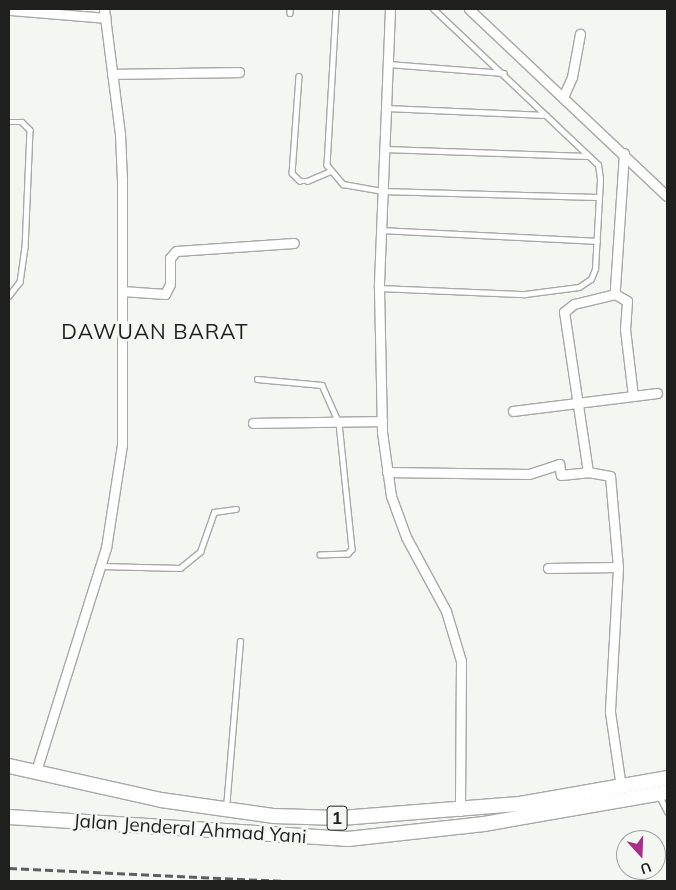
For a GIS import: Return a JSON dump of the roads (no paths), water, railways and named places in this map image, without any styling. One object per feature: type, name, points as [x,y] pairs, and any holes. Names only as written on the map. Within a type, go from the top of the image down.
[{"type":"highway","name":"Jalan Jenderal Ahmad Yani","points":[[9,766],[143,797],[273,816],[341,818],[460,811],[667,778]]},
{"type":"highway","name":"Jalan Jenderal Ahmad Yani","points":[[9,817],[348,839],[484,824],[663,793]]},
{"type":"street","points":[[390,9],[380,230],[379,288],[382,421],[391,496],[406,537],[446,611],[461,661],[460,811]]},
{"type":"street","points":[[469,9],[564,95],[667,196]]},
{"type":"street","points":[[9,10],[105,13],[120,134],[122,445],[112,522],[101,566],[36,771]]},
{"type":"street","points":[[564,95],[572,77],[580,34]]},
{"type":"street","points":[[112,74],[239,72]]},
{"type":"street","points":[[616,294],[624,153]]},
{"type":"street","points":[[122,291],[164,294],[170,284],[170,258],[176,251],[294,243]]},
{"type":"street","points":[[616,294],[627,302],[625,329],[633,396]]},
{"type":"street","points":[[588,472],[576,403],[565,308],[616,294]]},
{"type":"street","points":[[513,412],[657,393]]},
{"type":"street","points":[[253,423],[382,421]]},
{"type":"street","points":[[387,472],[529,474],[559,464],[561,475],[588,472],[607,473],[612,482],[618,567],[610,712],[620,787]]},
{"type":"street","points":[[548,568],[618,567]]},
{"type":"lane","points":[[336,9],[330,172],[343,184],[381,191],[597,197]]},
{"type":"lane","points":[[379,288],[525,294],[586,285],[593,274],[597,241],[597,197],[600,171],[504,74],[433,9]]},
{"type":"lane","points":[[388,64],[504,74]]},
{"type":"lane","points":[[299,76],[292,174],[300,181],[307,181],[330,172]]},
{"type":"lane","points":[[386,108],[546,115]]},
{"type":"lane","points":[[9,122],[22,122],[30,130],[25,246],[20,282],[9,296]]},
{"type":"lane","points":[[384,149],[587,156]]},
{"type":"lane","points":[[380,230],[597,241]]},
{"type":"lane","points":[[258,379],[322,385],[339,423],[352,549],[348,554],[320,555]]},
{"type":"lane","points":[[101,566],[180,568],[200,552],[214,512],[236,509]]},
{"type":"lane","points":[[226,809],[240,642]]},
{"type":"lane","points":[[663,793],[667,811]]},
{"type":"railway","points":[[9,868],[287,881]]},
{"type":"district","name":"DAWUAN BARAT","points":[[155,331]]}]
